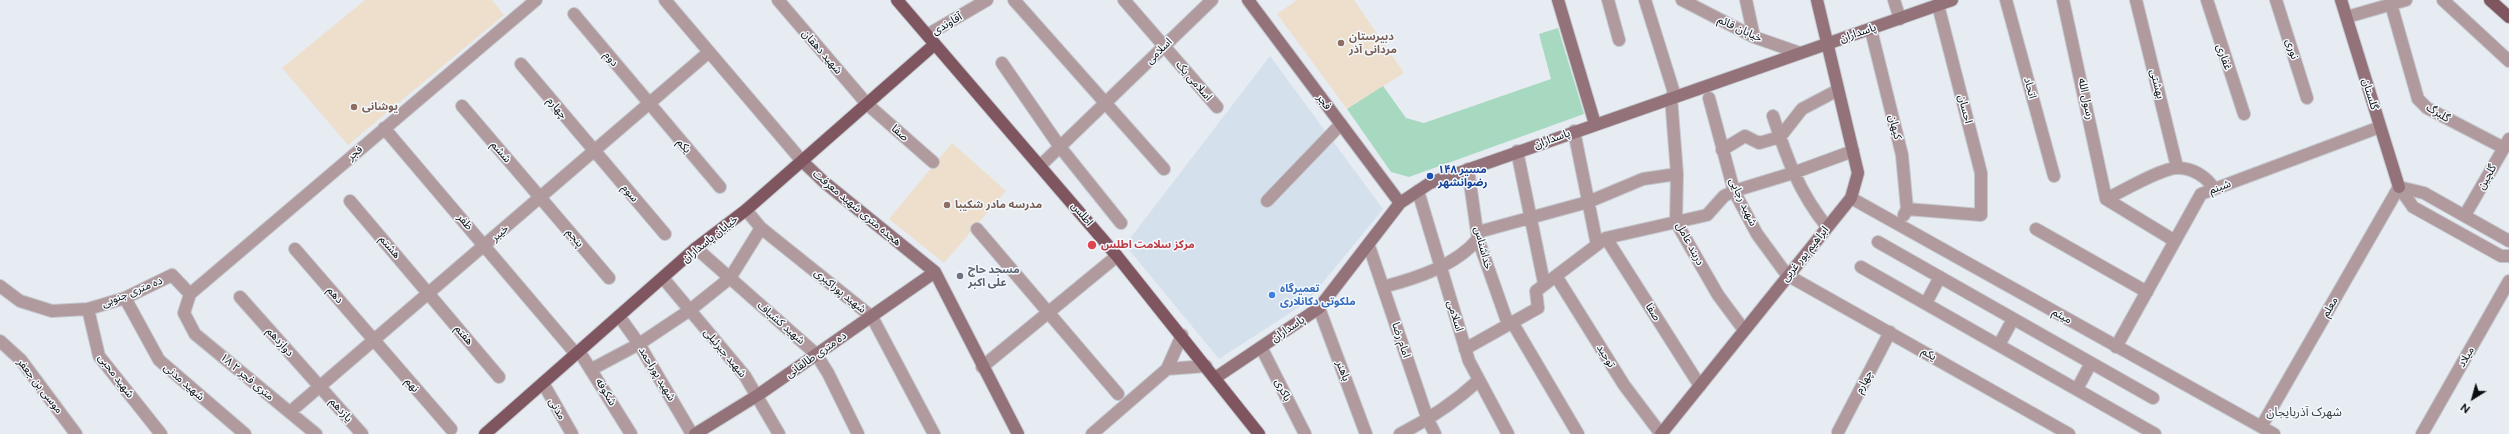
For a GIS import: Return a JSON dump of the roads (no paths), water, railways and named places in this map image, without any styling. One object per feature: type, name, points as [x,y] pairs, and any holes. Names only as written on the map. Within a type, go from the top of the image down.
[{"type":"main road","name":"اطلس","points":[[897,0],[1041,165],[1117,256],[1182,335],[1259,434]]},
{"type":"main road","points":[[2490,0],[2509,17]]},
{"type":"main road","name":"خیابان پاسداران","points":[[492,432],[543,383],[696,248],[746,210],[867,104],[931,40]]},
{"type":"street","name":"فجر","points":[[190,294],[536,0]]},
{"type":"street","name":"هجده متری شهید معرفت","points":[[665,0],[802,161],[824,182],[935,272],[982,367],[1018,434]]},
{"type":"street","name":"شهید دهقان","points":[[778,0],[867,104]]},
{"type":"street","name":"آقاوندی","points":[[931,40],[987,0]]},
{"type":"street","points":[[1014,0],[1164,169]]},
{"type":"street","name":"اسلامی یک","points":[[1124,0],[1217,107]]},
{"type":"street","name":"اسلامی","points":[[1041,165],[1212,0]]},
{"type":"street","name":"فجر","points":[[1248,0],[1400,203]]},
{"type":"street","points":[[1558,0],[1594,124]]},
{"type":"street","points":[[1608,0],[1619,40]]},
{"type":"street","name":"دربند عامل","points":[[1645,0],[1673,97],[1677,174],[1676,222],[1718,295],[1744,330]]},
{"type":"street","points":[[1746,0],[1754,37]]},
{"type":"street","name":"ابراهیم پور غربی","points":[[1661,434],[1787,275],[1852,198],[1858,173],[1817,0]]},
{"type":"street","points":[[1894,0],[1900,19]]},
{"type":"street","name":"پاسداران","points":[[1215,378],[1319,308],[1369,246],[1400,203],[1430,183],[1574,131],[1870,30],[1952,0]]},
{"type":"street","name":"اتحاد","points":[[2006,0],[2054,176]]},
{"type":"street","name":"رسول الله","points":[[2063,0],[2106,199]]},
{"type":"street","name":"بهشتی","points":[[2136,0],[2177,167]]},
{"type":"street","name":"غفاری","points":[[2207,0],[2244,114]]},
{"type":"street","name":"نوری","points":[[2276,0],[2307,98]]},
{"type":"street","name":"گلستان","points":[[2341,0],[2399,188],[2413,207],[2501,256],[2509,256]]},
{"type":"street","points":[[2347,17],[2406,0]]},
{"type":"street","points":[[2443,0],[2509,60]]},
{"type":"street","name":"خیابان قائم","points":[[1684,1],[1754,37],[1800,53]]},
{"type":"street","name":"گلبرگ","points":[[2391,4],[2418,99],[2427,108],[2506,144]]},
{"type":"street","name":"احسان","points":[[1907,209],[1981,215],[1981,173],[1938,5]]},
{"type":"street","name":"دوم","points":[[574,14],[648,104]]},
{"type":"street","name":"کیهان","points":[[1870,30],[1902,155],[1907,209]]},
{"type":"street","name":"خیبر","points":[[290,412],[709,52]]},
{"type":"street","points":[[1002,62],[1060,147],[1121,223]]},
{"type":"street","name":"چهارم","points":[[521,64],[594,152]]},
{"type":"street","points":[[1722,150],[1745,136],[1759,144],[1780,137],[1802,108],[1838,90]]},
{"type":"street","name":"شهید رجایی","points":[[1709,98],[1734,191],[1758,234],[1787,275]]},
{"type":"street","name":"یکم","points":[[648,104],[720,187]]},
{"type":"street","name":"صفا","points":[[867,104],[933,162]]},
{"type":"street","name":"ششم","points":[[462,106],[540,198]]},
{"type":"street","points":[[1773,116],[1793,173],[1808,204],[1827,227]]},
{"type":"street","points":[[1267,201],[1340,124]]},
{"type":"street","name":"شبنم","points":[[2116,347],[2201,194],[2380,127]]},
{"type":"street","name":"ظفر","points":[[384,128],[578,352]]},
{"type":"street","name":"صفا","points":[[1574,131],[1588,202],[1602,242],[1700,386]]},
{"type":"street","name":"گلچین","points":[[2465,216],[2506,144]]},
{"type":"street","points":[[1517,151],[1544,283]]},
{"type":"street","points":[[1465,349],[1538,308],[1536,291],[1544,283],[1556,276],[1602,242],[1707,215],[1724,196],[1734,191],[1793,173],[1853,151]]},
{"type":"street","name":"سوم","points":[[594,152],[665,234]]},
{"type":"street","points":[[2106,199],[2148,178],[2177,167],[2200,174],[2214,189]]},
{"type":"street","name":"خداشناس","points":[[1468,169],[1478,236],[1510,323],[1578,434]]},
{"type":"street","points":[[1383,287],[1416,278],[1466,254],[1478,236],[1531,217],[1588,202],[1643,179],[1677,174]]},
{"type":"street","points":[[2399,188],[2424,193],[2509,240]]},
{"type":"street","name":"معلم","points":[[2261,427],[2399,188]]},
{"type":"street","name":"اسلامی","points":[[1418,191],[1465,349],[1479,380],[1508,434]]},
{"type":"street","name":"پنجم","points":[[540,198],[609,278]]},
{"type":"street","name":"میثم","points":[[1852,198],[2274,434]]},
{"type":"street","points":[[2106,199],[2175,241]]},
{"type":"street","name":"هشتم","points":[[350,201],[429,294]]},
{"type":"street","points":[[1898,225],[1907,209]]},
{"type":"street","name":"شهید پوراکبری","points":[[746,210],[762,228],[872,317],[934,434]]},
{"type":"street","points":[[592,369],[639,344],[690,310],[730,278],[762,228]]},
{"type":"street","points":[[977,229],[1118,394]]},
{"type":"street","points":[[2036,229],[2147,292]]},
{"type":"street","points":[[1878,242],[2153,398]]},
{"type":"street","name":"امام رضا","points":[[1369,246],[1428,420],[1435,434]]},
{"type":"street","name":"شهید کشباف","points":[[696,248],[816,354],[828,373],[858,434]]},
{"type":"street","name":"دهم","points":[[296,249],[374,340]]},
{"type":"street","points":[[982,367],[1117,256]]},
{"type":"street","points":[[1861,267],[2155,434]]},
{"type":"street","name":"ده متری طالقانی","points":[[696,434],[758,395],[935,272]]},
{"type":"street","name":"ده متری جنوبی","points":[[0,286],[20,301],[52,311],[88,310],[125,298],[172,275],[190,294]]},
{"type":"street","name":"یکم","points":[[1787,275],[2069,434]]},
{"type":"street","name":"توحید","points":[[1556,276],[1624,385],[1661,434]]},
{"type":"street","points":[[1926,303],[1940,277]]},
{"type":"street","name":"شهید جبرئیلی","points":[[663,278],[745,376],[758,395],[779,434]]},
{"type":"street","name":"میلاد","points":[[2422,434],[2509,281]]},
{"type":"street","name":"۱۸ متری فجر ۲","points":[[190,294],[184,313],[195,334],[316,434]]},
{"type":"street","name":"هفتم","points":[[429,294],[499,376]]},
{"type":"street","name":"دوازدهم","points":[[240,297],[320,387]]},
{"type":"street","name":"شهید مدنی","points":[[125,298],[159,360],[245,434]]},
{"type":"street","name":"باهنر","points":[[1319,308],[1366,434]]},
{"type":"street","name":"شهید محبی","points":[[88,310],[99,356],[161,434]]},
{"type":"street","name":"شهید پوراحمد","points":[[619,316],[639,344],[692,434]]},
{"type":"street","points":[[1999,345],[2013,318]]},
{"type":"street","name":"چهارم","points":[[1838,432],[1890,332]]},
{"type":"street","points":[[1092,434],[1167,369],[1182,335]]},
{"type":"street","name":"نهم","points":[[374,340],[451,430]]},
{"type":"street","name":"موسی بن جعفر","points":[[0,341],[21,360],[70,432]]},
{"type":"street","name":"باکری","points":[[1261,347],[1306,434]]},
{"type":"street","name":"شکوفه","points":[[578,352],[592,369],[631,434]]},
{"type":"street","points":[[2077,389],[2091,363]]},
{"type":"street","points":[[1167,369],[1206,366]]},
{"type":"street","points":[[1400,434],[1428,420],[1454,402],[1479,380]]},
{"type":"street","name":"مدنی","points":[[543,383],[572,434]]},
{"type":"street","name":"یازدهم","points":[[320,387],[362,434]]},
{"type":"place","name":"دبیرستان مردانی آذر","points":[[1341,43]]},
{"type":"place","name":"یوشانی","points":[[354,107]]},
{"type":"place","name":"مسیر ۱۴۸ رضوانشهر","points":[[1430,176]]},
{"type":"place","name":"مدرسه مادر شکیبا","points":[[947,205]]},
{"type":"place","name":"مرکز سلامت اطلس","points":[[1092,245]]},
{"type":"place","name":"مسجد حاج علی اکبر","points":[[960,276]]},
{"type":"place","name":"تعمیرگاه ملکوتی دکانلاری","points":[[1272,295]]},
{"type":"district","name":"شهرک آذربایجان","points":[[2304,412]]}]
